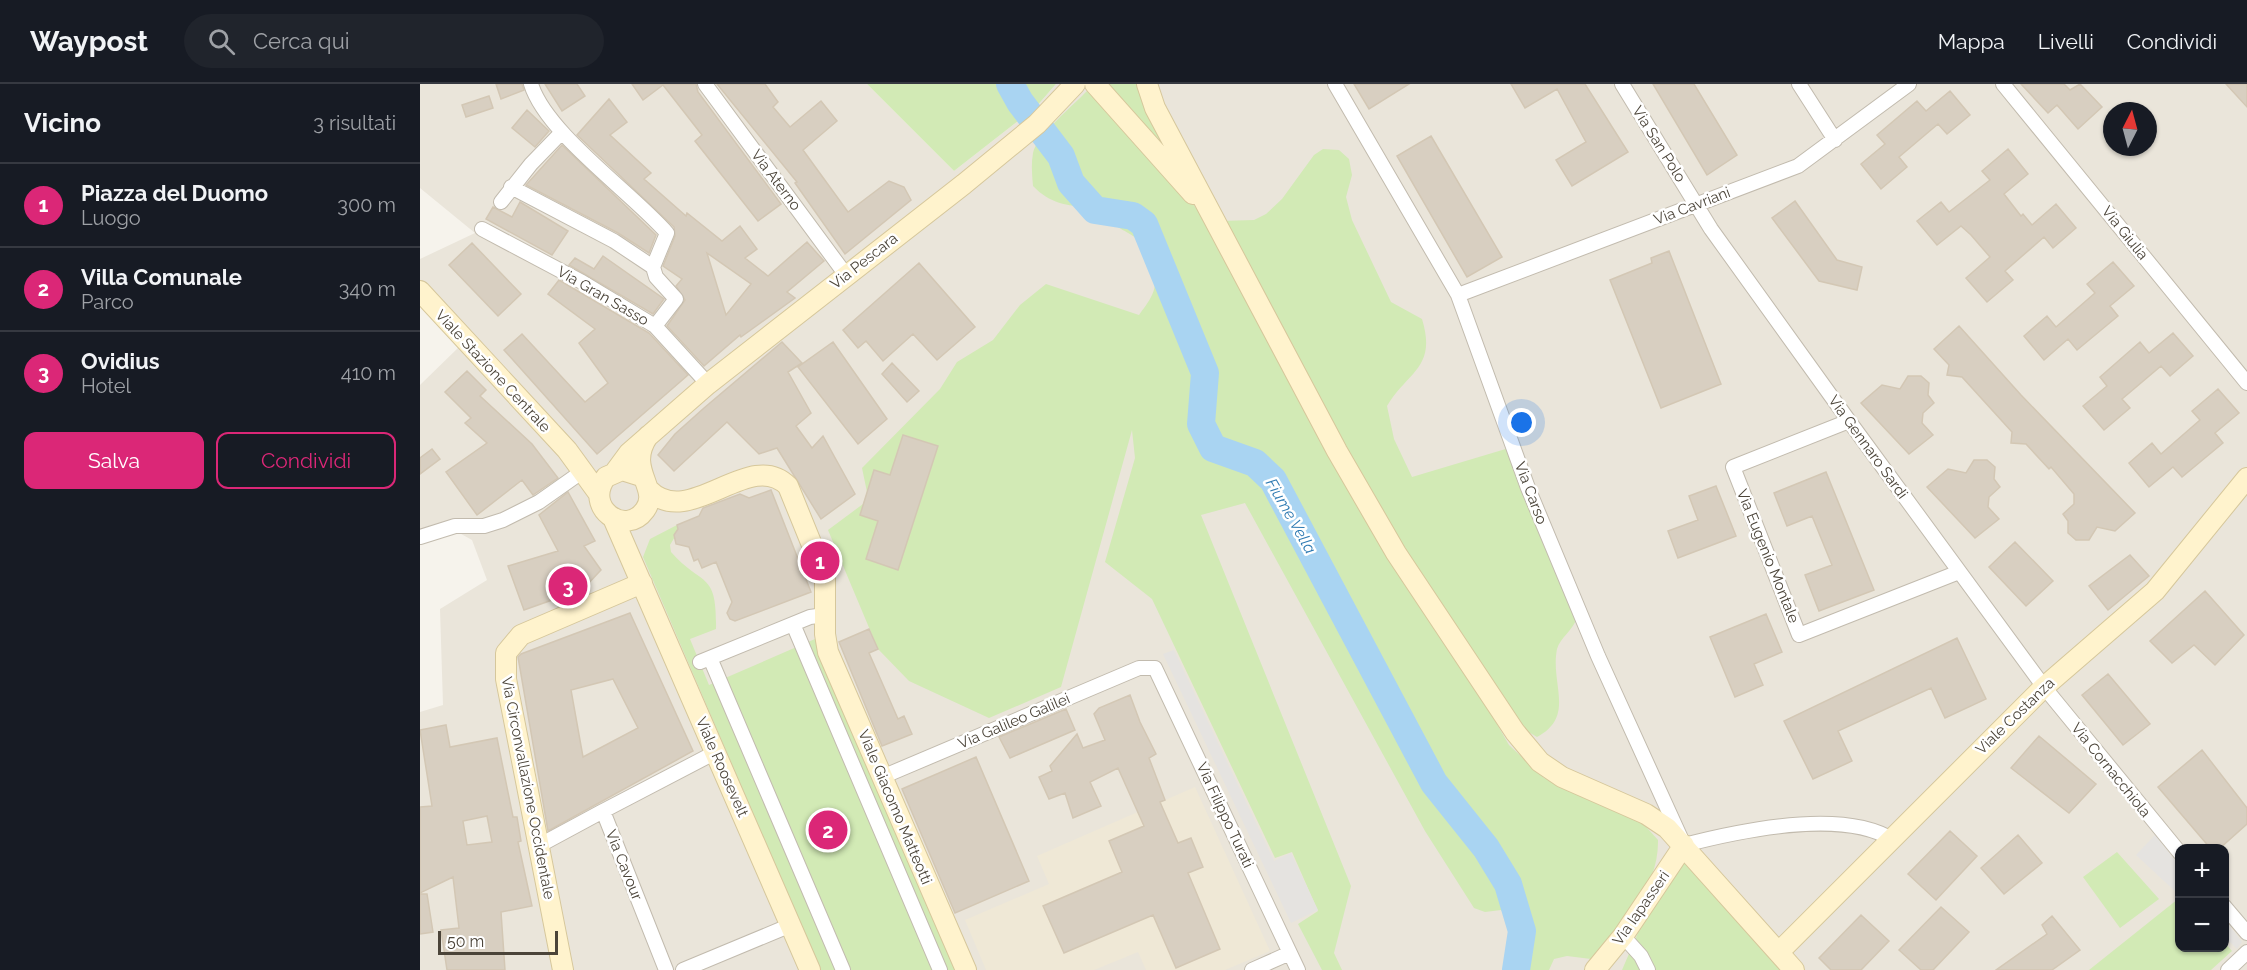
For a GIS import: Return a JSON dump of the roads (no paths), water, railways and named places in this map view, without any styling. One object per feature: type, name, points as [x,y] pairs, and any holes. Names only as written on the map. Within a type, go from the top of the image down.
[{"type":"street","points":[[531,84],[540,107],[562,132],[667,233],[653,267],[656,277],[676,299],[654,326]]},
{"type":"street","name":"Via Aterno","points":[[705,84],[846,275]]},
{"type":"street","name":"Via Pescara","points":[[613,473],[624,458],[649,434],[708,384],[1038,124],[1075,84]]},
{"type":"street","points":[[1095,84],[1212,216]]},
{"type":"street","points":[[1147,84],[1155,108],[1337,451],[1390,543],[1515,732],[1540,762],[1562,777],[1646,814],[1666,828],[1684,844],[1794,970]]},
{"type":"street","name":"Via Carso","points":[[1335,84],[1458,295],[1528,488],[1598,656],[1684,844]]},
{"type":"street","name":"Via San Polo","points":[[1622,84],[1695,205]]},
{"type":"street","points":[[1799,84],[1834,140]]},
{"type":"street","name":"Via Cavriani","points":[[1458,295],[1798,166],[1909,84]]},
{"type":"street","name":"Via Giulia","points":[[2003,84],[2247,383]]},
{"type":"street","points":[[501,202],[562,132]]},
{"type":"street","points":[[512,188],[614,242],[653,267]]},
{"type":"street","name":"Via Gennaro Sardi","points":[[1695,205],[1849,421],[2044,687]]},
{"type":"street","name":"Via Gran Sasso","points":[[482,229],[582,282],[654,326],[708,384]]},
{"type":"street","name":"Viale Stazione Centrale","points":[[420,291],[567,450],[599,494]]},
{"type":"street","name":"Via Eugenio Montale","points":[[1849,421],[1732,467],[1799,635],[1959,572]]},
{"type":"street","points":[[649,434],[640,454],[645,483],[648,504],[639,516],[624,521],[613,518],[603,508],[599,494],[603,482],[613,473],[629,470],[645,483],[664,500],[680,501],[759,475],[772,476],[784,481],[794,497],[823,571],[827,589],[825,615],[810,617],[705,660],[843,970]]},
{"type":"street","name":"Viale Stazione Centrale","points":[[567,450],[586,463],[613,473]]},
{"type":"street","points":[[420,537],[455,526],[484,526],[503,520],[539,502],[583,471]]},
{"type":"street","name":"Viale Costanza","points":[[1779,952],[2044,687],[2156,591],[2178,567],[2247,478]]},
{"type":"street","name":"Viale Roosevelt","points":[[634,562],[634,543],[639,516]]},
{"type":"street","name":"Viale Roosevelt","points":[[613,518],[810,970]]},
{"type":"street","name":"Via Circonvallazione Occidentale","points":[[563,970],[506,679],[506,652],[521,635],[642,583]]},
{"type":"street","name":"Viale Giacomo Matteotti","points":[[825,615],[826,642],[966,970]]},
{"type":"street","points":[[793,624],[940,970]]},
{"type":"street","name":"Via Galileo Galilei","points":[[882,777],[1146,667]]},
{"type":"street","name":"Via Filippo Turati","points":[[1146,667],[1155,668],[1159,674],[1298,970]]},
{"type":"street","name":"Via Cornacchiola","points":[[2044,687],[2175,847]]},
{"type":"street","name":"Via Cavour","points":[[666,970],[603,811],[716,752]]},
{"type":"street","points":[[540,845],[603,811]]},
{"type":"street","points":[[1684,844],[1784,824],[1830,825],[1876,831],[1893,840]]},
{"type":"street","name":"Via Iapasseri","points":[[1596,970],[1623,936],[1684,844]]},
{"type":"street","points":[[2229,912],[2247,933]]},
{"type":"street","points":[[687,969],[791,925]]},
{"type":"street","points":[[1623,936],[1641,956],[1648,970]]},
{"type":"street","points":[[2228,970],[2247,952]]},
{"type":"street","points":[[1252,970],[1290,954]]},
{"type":"waterway","name":"Fiume Vella","points":[[1010,84],[1020,102],[1061,156],[1071,183],[1095,210],[1133,216],[1144,224],[1205,373],[1201,424],[1213,448],[1255,463],[1273,480],[1434,783],[1486,848],[1508,884],[1522,931],[1516,970]]},
{"type":"place","name":"Piazza del Duomo","points":[[820,561]]},
{"type":"place","name":"Ovidius","points":[[568,586]]},
{"type":"place","name":"Villa Comunale","points":[[828,830]]}]
